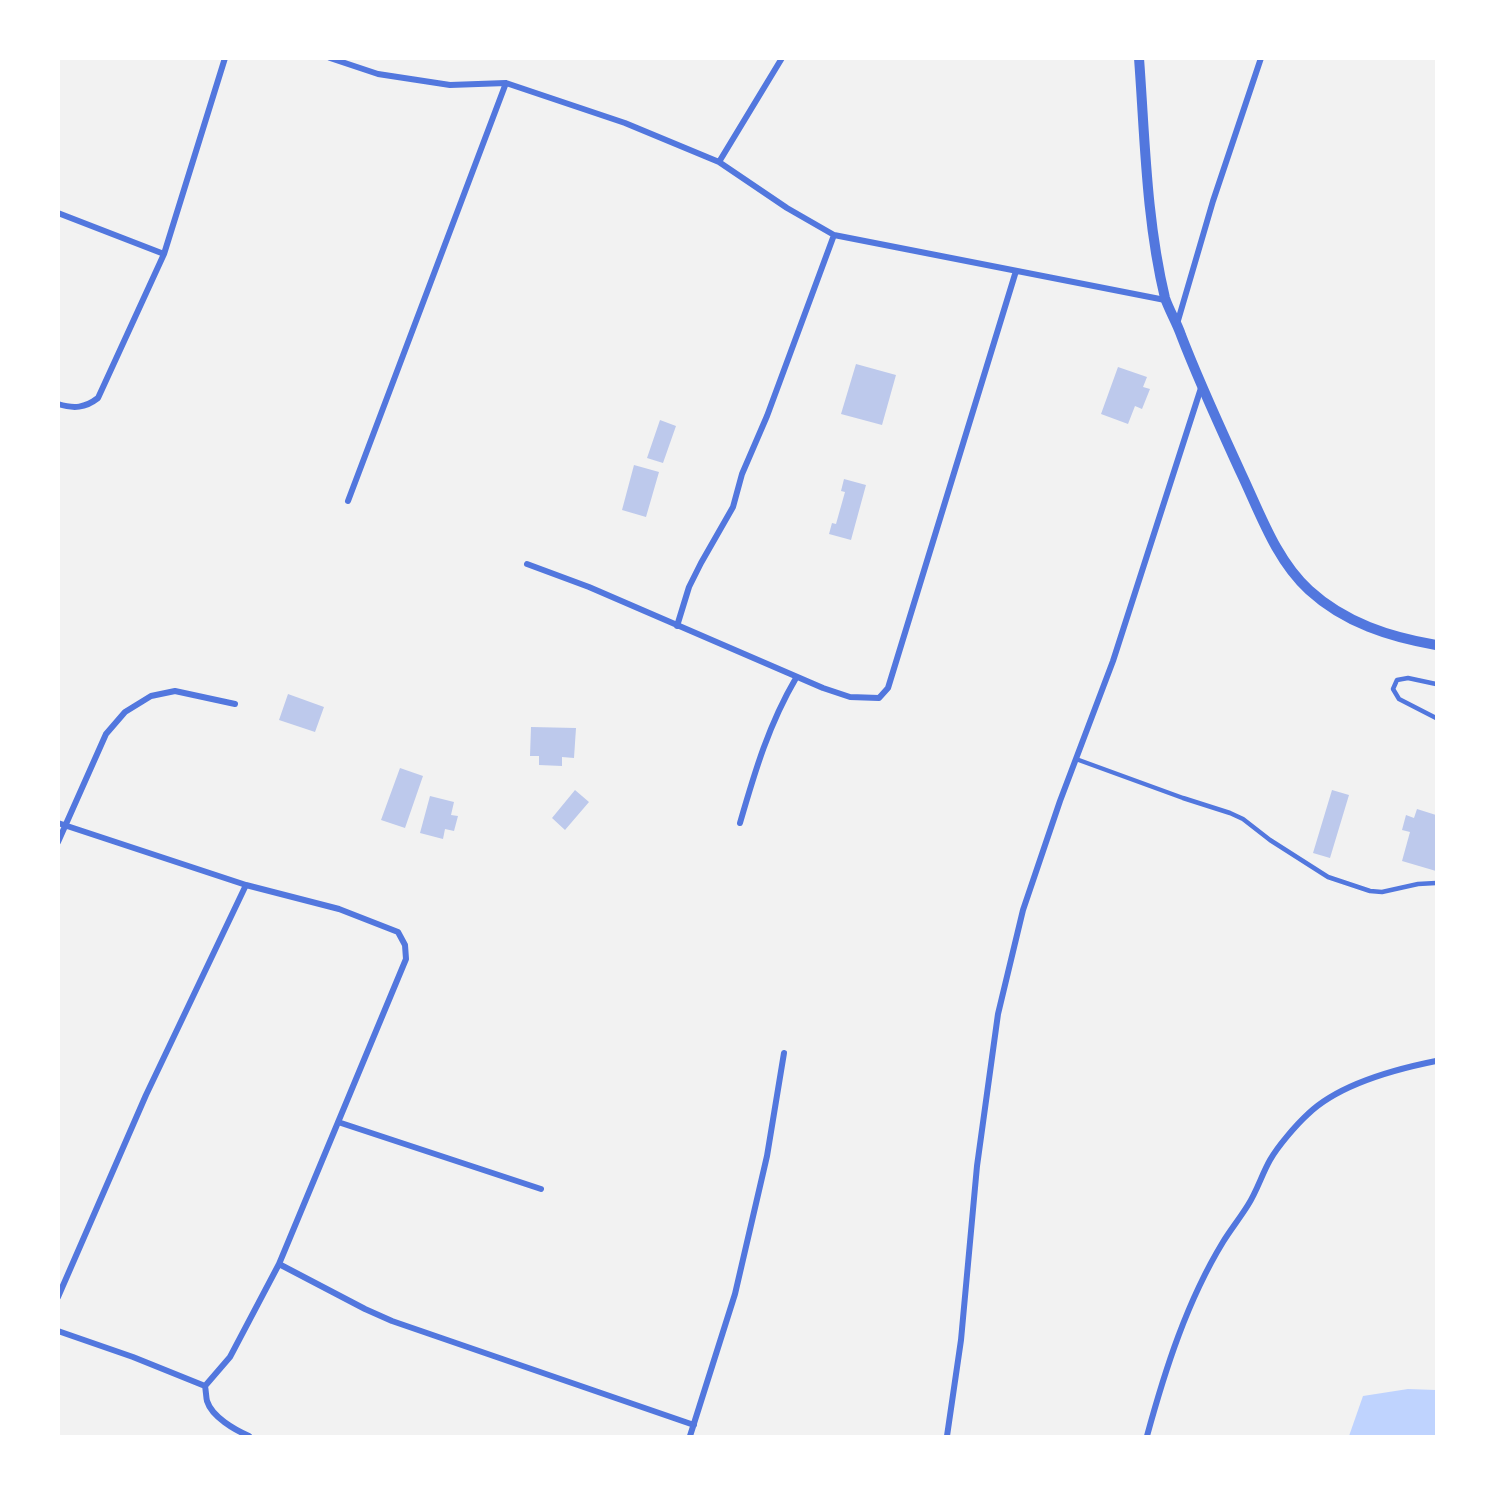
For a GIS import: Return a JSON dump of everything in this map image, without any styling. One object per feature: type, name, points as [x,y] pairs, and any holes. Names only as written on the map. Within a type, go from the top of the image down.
[{"type":"street","points":[[58,404],[70,408],[81,407],[98,398],[164,254],[225,58]]},
{"type":"street","points":[[330,58],[378,74],[450,85],[506,83],[624,123],[719,162],[787,208],[834,235],[1166,300]]},
{"type":"street","points":[[719,162],[782,58]]},
{"type":"street","points":[[1138,58],[1152,223],[1166,300],[1201,388],[1259,511],[1289,569],[1331,607],[1365,626],[1406,639],[1437,645]]},
{"type":"street","points":[[1177,325],[1213,201],[1261,58]]},
{"type":"street","points":[[348,501],[506,83]]},
{"type":"street","points":[[58,213],[164,254]]},
{"type":"street","points":[[677,626],[689,587],[733,507],[742,474],[767,416],[834,235]]},
{"type":"street","points":[[527,564],[589,587],[796,678],[850,697],[879,698],[888,688],[1016,271]]},
{"type":"street","points":[[947,1437],[961,1340],[977,1166],[998,1014],[1023,910],[1113,661],[1201,388]]},
{"type":"street","points":[[740,823],[769,730],[779,706],[796,678]]},
{"type":"street","points":[[58,842],[62,824],[106,734],[125,712],[151,696],[175,691],[235,704]]},
{"type":"street","points":[[62,824],[246,885],[339,909],[398,932],[405,945],[406,960],[279,1264],[230,1358],[205,1386],[207,1403],[212,1410],[249,1437]]},
{"type":"street","points":[[58,1297],[146,1095],[246,885]]},
{"type":"street","points":[[690,1437],[735,1294],[767,1156],[784,1053]]},
{"type":"street","points":[[1147,1437],[1157,1400],[1191,1303],[1222,1243],[1249,1203],[1271,1158],[1308,1113],[1335,1095],[1366,1080],[1437,1061]]},
{"type":"street","points":[[338,1122],[541,1189]]},
{"type":"street","points":[[279,1264],[392,1321],[694,1425]]},
{"type":"street","points":[[58,1331],[133,1357],[205,1386]]},
{"type":"lane","points":[[1437,684],[1402,677],[1397,680],[1393,689],[1399,699],[1437,718]]},
{"type":"lane","points":[[1076,759],[1230,813],[1328,877],[1370,891],[1382,892],[1418,884],[1437,883]]},
{"type":"water","points":[[1408,1389],[1436,1390],[1436,1436],[1349,1436],[1363,1396]]},
{"type":"building","points":[[856,364],[896,375],[882,425],[841,414]]},
{"type":"building","points":[[1118,367],[1147,377],[1143,387],[1150,389],[1142,409],[1135,406],[1128,424],[1101,414]]},
{"type":"building","points":[[660,420],[676,426],[663,463],[647,458]]},
{"type":"building","points":[[634,465],[659,472],[646,517],[622,510]]},
{"type":"building","points":[[844,479],[866,485],[851,540],[829,534],[832,523],[836,524],[845,492],[841,491]]},
{"type":"building","points":[[288,694],[324,707],[315,732],[279,720]]},
{"type":"building","points":[[531,727],[576,728],[574,758],[562,757],[562,766],[539,765],[539,756],[530,756]]},
{"type":"building","points":[[400,768],[423,776],[405,828],[381,820]]},
{"type":"building","points":[[575,790],[589,802],[565,830],[552,818]]},
{"type":"building","points":[[1332,790],[1349,795],[1330,858],[1313,853]]},
{"type":"building","points":[[430,796],[454,802],[451,815],[458,816],[454,831],[445,829],[443,839],[420,833]]},
{"type":"building","points":[[1417,809],[1436,815],[1436,871],[1402,861],[1410,832],[1402,830],[1406,815],[1414,818]]}]
